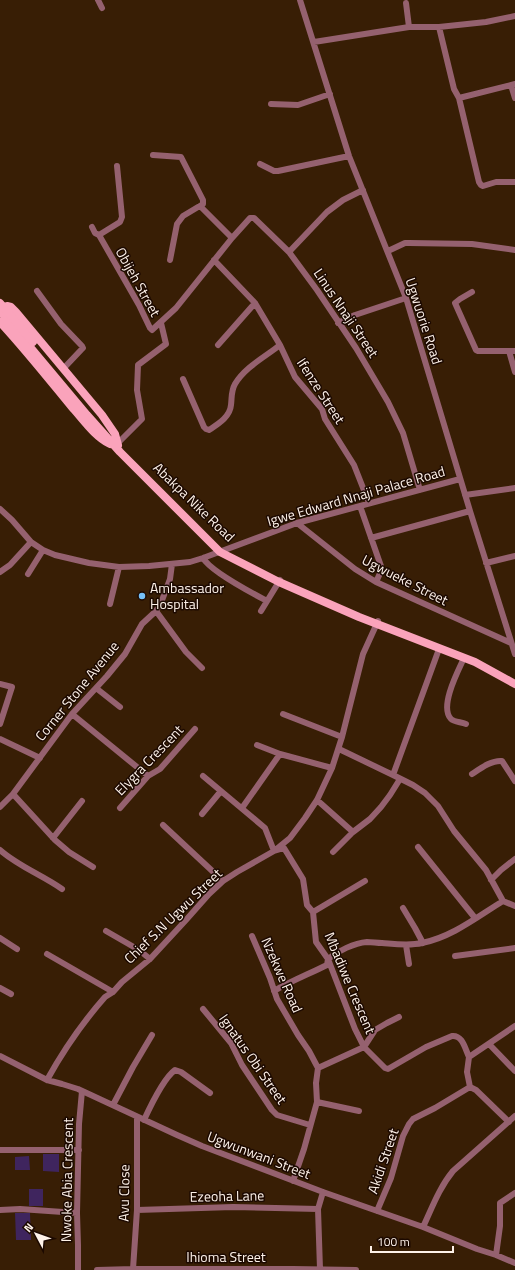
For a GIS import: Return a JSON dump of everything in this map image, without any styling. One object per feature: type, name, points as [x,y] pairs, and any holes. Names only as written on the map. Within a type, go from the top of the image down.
[{"type":"main road","name":"Abakpa Nike Road","points":[[0,303],[156,489],[219,552],[377,623],[438,649],[474,662],[515,684]]},
{"type":"main road","points":[[0,309],[4,306],[11,307],[102,415],[116,434],[118,445],[105,442],[87,425],[0,322]]},
{"type":"main road","name":"Abakpa Nike Road","points":[[0,309],[32,343]]},
{"type":"main road","name":"Abakpa Nike Road","points":[[377,623],[473,659],[515,680]]},
{"type":"street","points":[[98,0],[102,8]]},
{"type":"street","name":"Ugwuorie Road","points":[[300,0],[349,156],[406,298],[460,479],[515,654]]},
{"type":"street","points":[[406,3],[409,27]]},
{"type":"street","points":[[314,42],[409,27],[439,28],[486,22],[515,16]]},
{"type":"street","points":[[439,28],[454,89],[459,98],[479,182],[483,186],[496,182],[515,182]]},
{"type":"street","points":[[459,98],[513,84],[515,98]]},
{"type":"street","points":[[271,104],[298,105],[330,94]]},
{"type":"street","points":[[153,155],[181,157],[203,200],[203,204],[183,216],[177,224],[170,260]]},
{"type":"street","points":[[260,164],[274,171],[278,171],[309,166],[349,156]]},
{"type":"street","points":[[99,235],[120,222],[122,217],[117,166]]},
{"type":"street","points":[[289,252],[327,212],[343,200],[363,190]]},
{"type":"street","points":[[200,206],[232,238]]},
{"type":"street","name":"Linus Nnaji Street","points":[[214,260],[252,217],[289,252],[317,290],[356,348],[388,402],[403,433],[420,490]]},
{"type":"street","name":"Obijeh Street","points":[[92,227],[95,233],[99,235],[139,305],[151,330],[161,323],[176,308],[214,260]]},
{"type":"street","points":[[388,251],[405,243],[472,244],[515,250]]},
{"type":"street","name":"Ifenze Street","points":[[214,260],[255,303],[280,345],[295,377],[322,409],[329,425],[354,465],[369,503]]},
{"type":"street","points":[[37,291],[61,324],[83,348],[63,369]]},
{"type":"street","points":[[472,292],[455,303],[476,350],[512,351],[515,372]]},
{"type":"street","points":[[338,323],[355,315],[406,298]]},
{"type":"street","points":[[218,345],[255,303]]},
{"type":"street","points":[[118,445],[142,419],[136,390],[138,365],[166,344],[161,323]]},
{"type":"street","points":[[183,379],[204,427],[209,430],[220,423],[228,415],[231,407],[231,393],[239,378],[249,368],[280,345]]},
{"type":"street","name":"Igwe Edward Nnaji Palace Road","points":[[0,509],[12,520],[31,542],[43,550],[55,555],[119,567],[172,564],[190,562],[203,558],[297,523],[460,479]]},
{"type":"street","points":[[465,495],[515,488]]},
{"type":"street","points":[[360,506],[382,570],[376,582]]},
{"type":"street","points":[[372,538],[470,511]]},
{"type":"street","name":"Ugwueke Street","points":[[297,523],[354,569],[376,582],[511,643]]},
{"type":"street","points":[[0,572],[10,565],[31,542]]},
{"type":"street","points":[[28,574],[43,550]]},
{"type":"street","points":[[486,563],[515,556]]},
{"type":"street","points":[[203,558],[205,562],[220,573],[267,601]]},
{"type":"street","name":"Corner Stone Avenue","points":[[0,807],[13,794],[72,714],[125,654],[142,624],[156,611],[161,603],[170,579],[172,564]]},
{"type":"street","points":[[110,604],[119,567]]},
{"type":"street","points":[[261,611],[280,580]]},
{"type":"street","points":[[156,611],[186,652],[202,668]]},
{"type":"street","name":"Chief S.N Ugwu Street","points":[[47,1080],[70,1042],[105,997],[113,992],[122,982],[150,959],[209,894],[223,881],[274,852],[290,838],[305,818],[317,800],[332,768],[342,738],[363,654],[377,623]]},
{"type":"street","points":[[393,775],[438,649]]},
{"type":"street","points":[[464,658],[447,700],[447,710],[452,720],[466,724]]},
{"type":"street","points":[[0,684],[12,687],[0,724]]},
{"type":"street","points":[[96,688],[120,707]]},
{"type":"street","points":[[72,714],[148,776]]},
{"type":"street","points":[[283,714],[342,738]]},
{"type":"street","name":"Elygra Crescent","points":[[120,808],[148,776],[160,769],[195,729]]},
{"type":"street","points":[[0,739],[40,758]]},
{"type":"street","points":[[257,744],[280,754],[332,768]]},
{"type":"street","points":[[339,749],[413,785],[425,793],[438,806],[454,831],[486,870],[503,901],[515,906]]},
{"type":"street","points":[[242,808],[280,754]]},
{"type":"street","points":[[472,774],[480,768],[497,760],[502,761],[515,781]]},
{"type":"street","points":[[204,776],[265,828],[274,852]]},
{"type":"street","points":[[333,852],[353,832],[370,819],[390,795],[400,779]]},
{"type":"street","points":[[202,814],[221,790]]},
{"type":"street","points":[[13,794],[53,838],[69,852],[93,867]]},
{"type":"street","points":[[317,800],[353,832]]},
{"type":"street","points":[[53,838],[82,801]]},
{"type":"street","points":[[163,825],[223,881]]},
{"type":"street","points":[[418,847],[475,918]]},
{"type":"street","name":"Mbadiwe Crescent","points":[[274,852],[284,848],[303,879],[307,904],[313,912],[316,942],[328,959],[343,1002],[364,1047],[380,1064],[388,1069],[426,1047],[452,1036],[456,1036],[461,1039],[469,1057]]},
{"type":"street","points":[[0,850],[7,856],[62,889]]},
{"type":"street","points":[[491,880],[515,859]]},
{"type":"street","points":[[313,912],[365,881]]},
{"type":"street","points":[[274,991],[327,965],[328,959],[352,946],[367,942],[406,945],[423,943],[443,937],[503,901]]},
{"type":"street","points":[[403,908],[423,943]]},
{"type":"street","points":[[106,931],[139,950],[150,959]]},
{"type":"street","name":"Nzekwe Road","points":[[252,936],[274,991],[289,1021],[309,1051],[318,1068]]},
{"type":"street","points":[[0,938],[17,949]]},
{"type":"street","points":[[406,945],[409,964]]},
{"type":"street","points":[[455,956],[515,948]]},
{"type":"street","points":[[47,954],[113,992]]},
{"type":"street","points":[[0,988],[11,994]]},
{"type":"street","name":"Ignatus Obi Street","points":[[202,1009],[231,1043],[242,1065],[272,1110],[277,1115],[310,1125]]},
{"type":"street","points":[[293,1181],[304,1149],[317,1102],[316,1083],[318,1068],[364,1047],[375,1030],[387,1022],[399,1017]]},
{"type":"street","points":[[509,1122],[476,1090],[470,1087],[467,1072],[469,1057],[515,1026]]},
{"type":"street","points":[[113,1105],[132,1066],[152,1035]]},
{"type":"street","points":[[489,1044],[515,1071]]},
{"type":"street","name":"Ugwunwani Street","points":[[0,1056],[47,1080],[71,1086],[207,1148],[323,1192],[423,1227],[515,1263]]},
{"type":"street","points":[[144,1120],[170,1074],[175,1070],[181,1072],[210,1093]]},
{"type":"street","name":"Akidi Street","points":[[377,1211],[391,1178],[403,1136],[409,1124],[413,1119],[470,1087]]},
{"type":"street","name":"Nwoke Abia Crescent","points":[[79,1270],[77,1213],[79,1124],[82,1091]]},
{"type":"street","points":[[317,1102],[359,1111]]},
{"type":"street","points":[[423,1227],[436,1199],[450,1175],[515,1116]]},
{"type":"street","name":"Avu Close","points":[[134,1269],[137,1210],[137,1117]]},
{"type":"street","points":[[0,1150],[79,1150]]},
{"type":"street","points":[[320,1269],[318,1209],[323,1192]]},
{"type":"street","points":[[496,1255],[500,1226],[500,1203],[515,1193]]},
{"type":"street","name":"Ezeoha Lane","points":[[137,1210],[233,1207],[318,1209]]},
{"type":"street","points":[[0,1210],[20,1209],[77,1213]]},
{"type":"street","points":[[71,1270],[79,1270]]},
{"type":"street","name":"Ihioma Street","points":[[96,1270],[356,1270]]},
{"type":"shaded area","points":[[43,1154],[59,1154],[59,1172],[43,1171]]},
{"type":"shaded area","points":[[29,1156],[30,1170],[15,1170],[15,1157]]},
{"type":"shaded area","points":[[29,1189],[43,1189],[43,1206],[29,1206]]},
{"type":"shaded area","points":[[15,1213],[30,1213],[31,1240],[16,1240]]},
{"type":"place","name":"Ambassador Hospital","points":[[142,596]]}]
